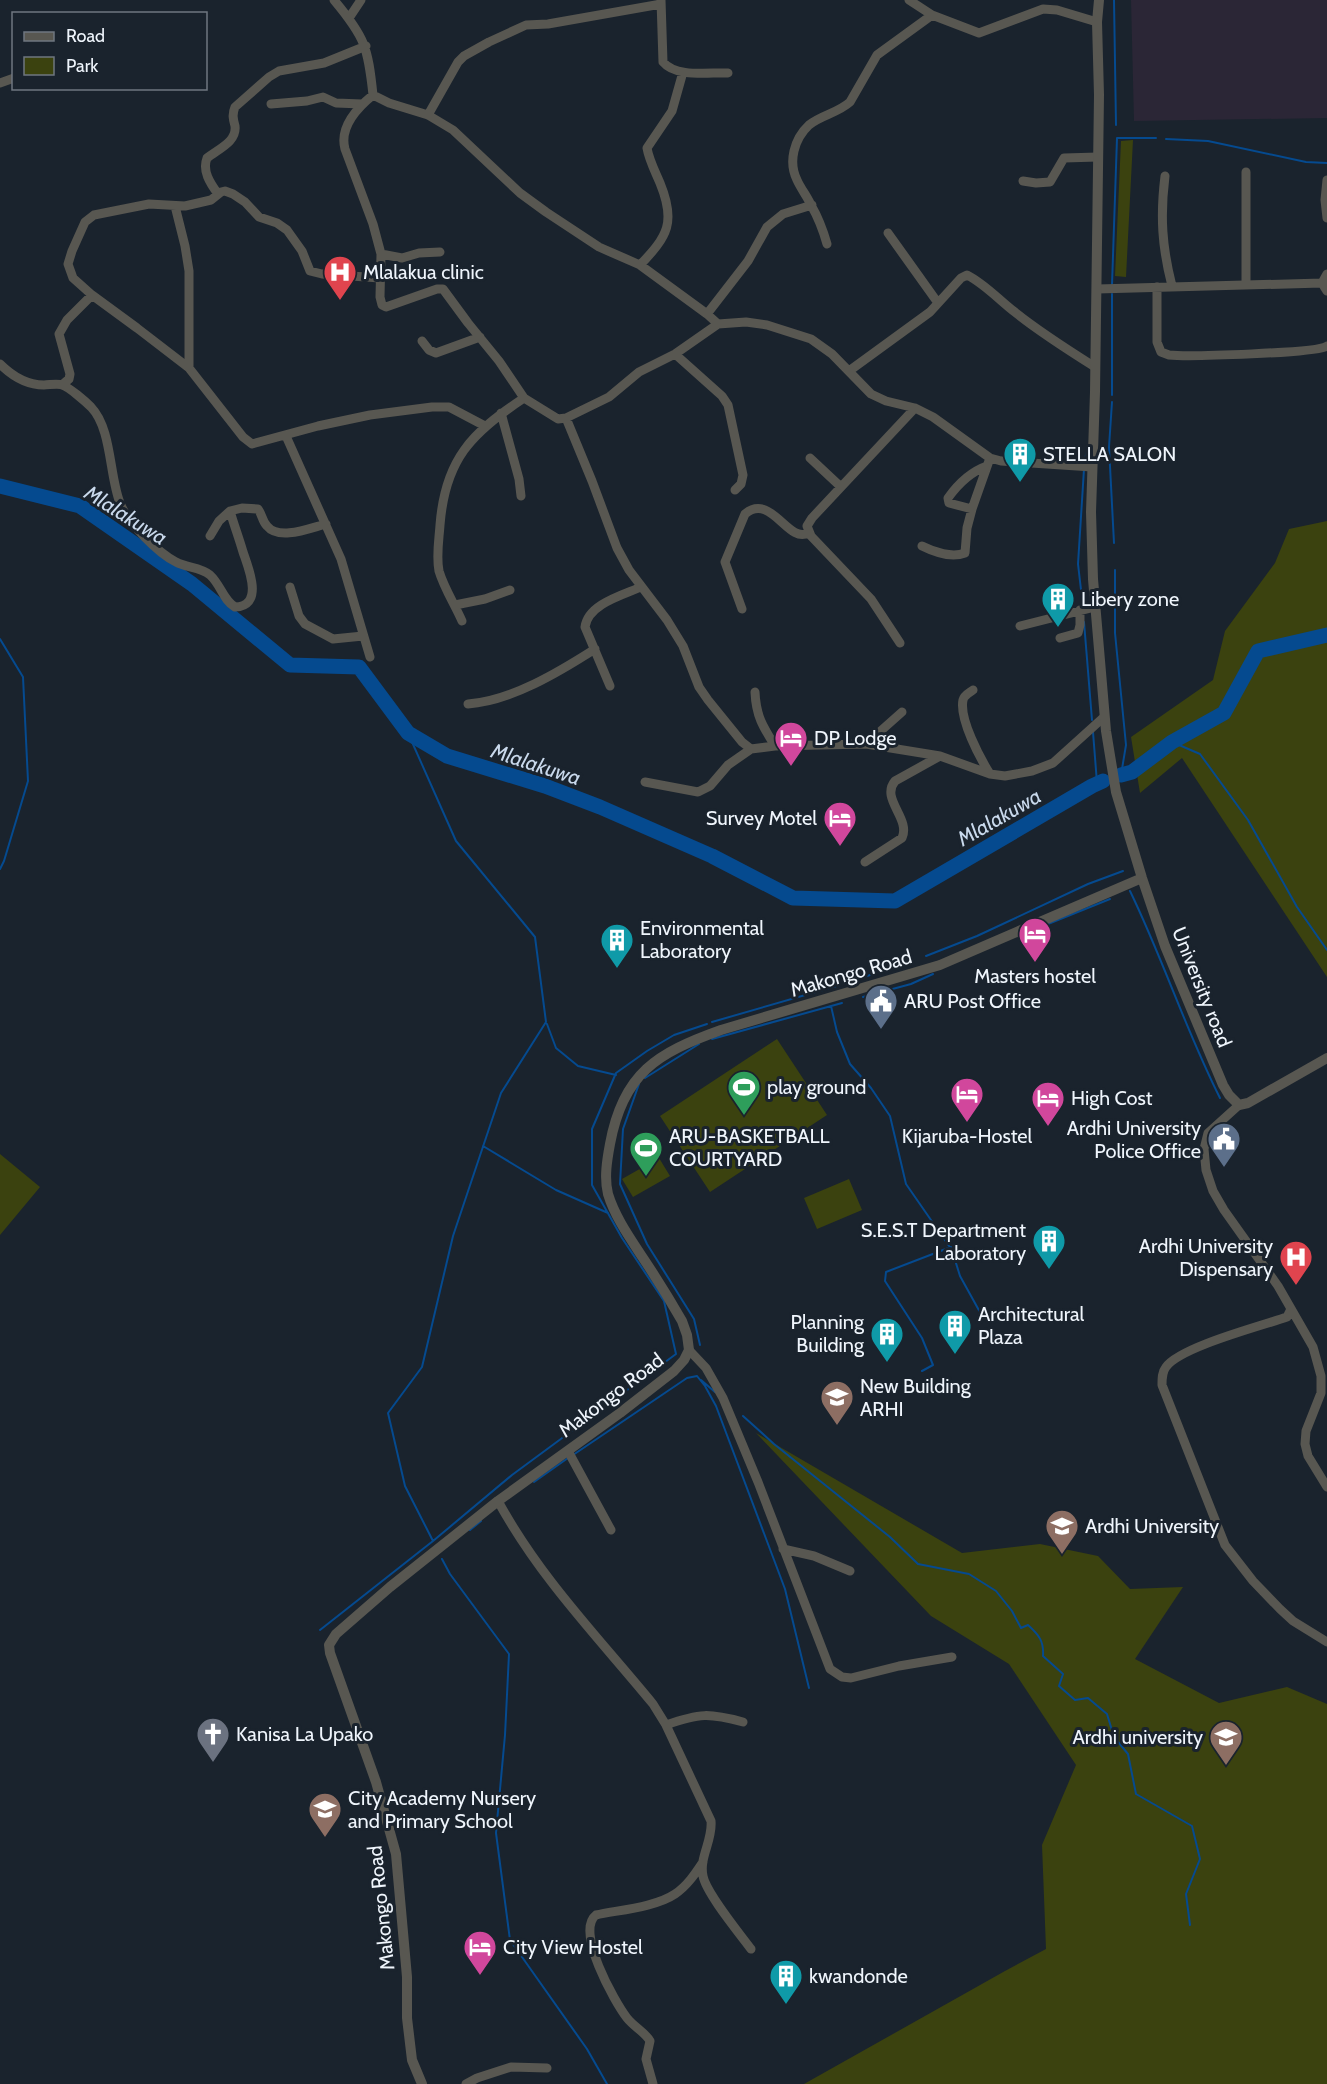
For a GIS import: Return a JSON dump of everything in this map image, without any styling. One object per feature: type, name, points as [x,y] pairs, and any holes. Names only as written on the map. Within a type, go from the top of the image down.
[{"type":"street","points":[[334,0],[359,32],[366,46],[373,95]]},
{"type":"street","points":[[349,18],[362,0]]},
{"type":"street","points":[[909,0],[932,15],[979,33],[1043,9],[1057,10],[1097,22]]},
{"type":"street","name":"University road","points":[[1099,0],[1097,22],[1099,95],[1097,289],[1091,538],[1109,757],[1115,787],[1165,946],[1217,1071],[1229,1095],[1239,1105]]},
{"type":"street","points":[[428,115],[458,62],[464,56],[503,34],[526,25],[548,24],[661,2],[663,62],[665,65],[683,72],[728,73]]},
{"type":"street","points":[[828,244],[812,205],[796,179],[793,152],[801,133],[816,120],[850,102],[877,55],[932,15]]},
{"type":"street","points":[[218,194],[207,175],[205,162],[234,137],[233,112],[235,107],[279,71],[324,63],[366,46]]},
{"type":"street","points":[[640,265],[663,239],[669,213],[647,148],[672,111],[683,72]]},
{"type":"street","points":[[373,95],[389,103],[428,115],[453,130],[520,193],[599,247],[640,265],[718,324]]},
{"type":"street","points":[[373,95],[362,104],[347,126],[343,141],[381,254],[380,301],[382,305],[386,307],[429,291],[443,289],[499,361],[524,398],[558,419],[566,418],[599,402],[639,372],[675,354],[718,324],[746,321],[811,339],[832,354],[871,394],[886,401],[915,408],[952,429],[988,462]]},
{"type":"street","points":[[271,104],[307,101],[323,97],[336,103],[362,104]]},
{"type":"street","points":[[1023,181],[1050,182],[1064,158],[1098,157]]},
{"type":"street","points":[[1245,172],[1246,284]]},
{"type":"street","points":[[1165,176],[1161,207],[1162,237],[1172,286]]},
{"type":"street","points":[[1327,180],[1325,200],[1327,218]]},
{"type":"street","points":[[380,278],[310,271],[294,239],[281,225],[259,217],[245,202],[225,191],[204,202],[176,206],[149,204],[94,215],[85,222],[72,251],[69,264],[73,278],[92,295],[189,368],[249,442],[258,444],[318,426],[370,415],[432,407],[449,407],[485,426]]},
{"type":"street","points":[[707,314],[748,261],[767,227],[783,214],[812,205]]},
{"type":"street","points":[[176,206],[186,246],[189,271],[189,368]]},
{"type":"street","points":[[888,234],[938,303]]},
{"type":"street","points":[[381,254],[402,258],[419,253],[440,252]]},
{"type":"street","points":[[1097,289],[1246,284],[1325,287],[1323,279],[1327,274]]},
{"type":"street","points":[[849,371],[930,312],[960,278],[967,275],[1032,325],[1095,367]]},
{"type":"street","points":[[1157,287],[1157,342],[1161,352],[1169,355],[1298,351],[1322,349],[1327,346]]},
{"type":"street","points":[[62,385],[69,379],[70,374],[59,334],[67,320],[92,295]]},
{"type":"street","points":[[422,341],[429,350],[436,353],[480,337]]},
{"type":"street","points":[[675,354],[722,396],[728,405],[743,475],[741,484],[735,490]]},
{"type":"street","points":[[0,364],[20,380],[40,385],[62,385],[91,407],[99,418],[105,436],[115,490],[121,507],[130,520],[169,558],[210,575],[230,604],[240,607],[250,599],[252,579],[230,511]]},
{"type":"street","points":[[462,621],[440,572],[438,556],[440,512],[449,476],[458,457],[485,426],[524,398]]},
{"type":"street","points":[[900,643],[871,600],[808,533],[807,529],[808,523],[915,408]]},
{"type":"street","points":[[501,413],[519,478],[520,496]]},
{"type":"street","points":[[566,418],[616,548],[641,587],[668,620],[683,646],[699,687],[742,742],[751,749]]},
{"type":"street","points":[[286,436],[347,576],[370,657]]},
{"type":"street","points":[[810,458],[841,487]]},
{"type":"street","points":[[922,546],[937,552],[961,555],[965,553],[967,528],[988,462]]},
{"type":"street","points":[[972,509],[949,503],[948,498],[954,489],[975,470],[988,462],[1092,467]]},
{"type":"street","points":[[210,536],[219,521],[230,511],[242,508],[258,509],[268,528],[278,532],[302,530],[326,524]]},
{"type":"street","points":[[742,609],[725,562],[745,514],[751,509],[761,508],[774,515],[798,535],[808,533]]},
{"type":"street","points":[[290,586],[299,616],[305,624],[333,639],[363,636]]},
{"type":"street","points":[[610,686],[585,627],[586,620],[596,609],[609,601],[641,587]]},
{"type":"street","points":[[455,605],[485,599],[510,590]]},
{"type":"street","points":[[1020,626],[1095,607]]},
{"type":"street","points":[[1060,638],[1078,633],[1080,610]]},
{"type":"street","points":[[468,704],[489,701],[512,693],[595,649]]},
{"type":"street","points":[[973,690],[966,694],[963,701],[966,720],[972,743],[990,774]]},
{"type":"street","points":[[755,692],[758,716],[775,746]]},
{"type":"street","points":[[866,744],[902,712]]},
{"type":"street","points":[[645,782],[698,792],[710,786],[728,765],[751,749],[775,746],[866,744],[940,756],[990,774],[1005,776],[1043,768],[1104,717]]},
{"type":"street","points":[[865,862],[902,838],[905,832],[890,793],[890,787],[895,781],[940,756]]},
{"type":"street","name":"Makongo Road","points":[[422,2084],[412,2060],[406,2019],[407,1977],[396,1854],[376,1782],[329,1645],[336,1634],[382,1593],[498,1501],[656,1386],[684,1360],[689,1350],[682,1321],[626,1232],[614,1208],[607,1186],[608,1157],[614,1121],[628,1091],[646,1068],[663,1054],[687,1042],[940,965],[1142,878]]},
{"type":"street","points":[[1327,1058],[1254,1100],[1239,1105],[1208,1133],[1204,1149],[1206,1170],[1213,1191],[1278,1286],[1289,1304],[1290,1311],[1313,1347],[1321,1376],[1321,1393],[1306,1431],[1305,1444],[1313,1466],[1327,1487]]},
{"type":"street","points":[[1290,1311],[1287,1317],[1209,1343],[1174,1359],[1162,1374],[1162,1385],[1225,1545],[1253,1581],[1280,1609],[1293,1621],[1327,1642]]},
{"type":"street","points":[[689,1350],[706,1368],[723,1398],[827,1663],[836,1674],[851,1678],[899,1665],[952,1657]]},
{"type":"street","points":[[568,1451],[611,1530]]},
{"type":"street","points":[[498,1501],[529,1553],[553,1586],[642,1689],[666,1725],[711,1821],[712,1832],[703,1862],[703,1876],[708,1888],[751,1949]]},
{"type":"street","points":[[783,1549],[814,1556],[850,1571]]},
{"type":"street","points":[[666,1725],[700,1714],[711,1714],[743,1722]]},
{"type":"street","points":[[653,2084],[646,2059],[650,2041],[619,2005],[593,1949],[589,1928],[592,1917],[596,1915],[654,1903],[673,1895],[692,1878],[703,1862]]},
{"type":"street","points":[[466,2084],[511,2067],[547,2068]]},
{"type":"shaded area","points":[[1131,0],[1327,0],[1327,118],[1134,121]]},
{"type":"green space","points":[[1133,140],[1126,277],[1115,276],[1121,141]]},
{"type":"green space","points":[[1327,521],[1327,977],[1182,758],[1140,793],[1131,737],[1213,680],[1225,631],[1275,563],[1289,529]]},
{"type":"green space","name":"play ground","points":[[777,1039],[827,1115],[710,1192],[660,1116]]},
{"type":"green space","points":[[0,1154],[40,1187],[0,1235]]},
{"type":"green space","name":"ARU-BASKETBALL COURTYARD","points":[[659,1158],[670,1176],[633,1197],[622,1179]]},
{"type":"green space","points":[[849,1179],[862,1210],[817,1229],[804,1198]]},
{"type":"green space","points":[[756,1433],[962,1553],[1040,1544],[1098,1556],[1130,1589],[1183,1587],[1135,1659],[1219,1703],[1287,1687],[1327,1704],[1327,2084],[804,2084],[1046,1949],[1042,1845],[1076,1765],[1009,1664],[931,1616]]},
{"type":"waterway","points":[[1114,0],[1116,125]]},
{"type":"waterway","points":[[1112,285],[1117,138],[1156,138]]},
{"type":"waterway","points":[[1166,139],[1208,141],[1306,162],[1327,163]]},
{"type":"waterway","points":[[1112,294],[1112,395]]},
{"type":"waterway","points":[[1112,402],[1109,447],[1114,543]]},
{"type":"waterway","points":[[1085,459],[1088,447]]},
{"type":"waterway","points":[[1083,607],[1078,564],[1084,469]]},
{"type":"waterway","name":"Mlalakuwa","points":[[0,486],[80,506],[192,584],[290,665],[359,667],[408,733],[447,756],[545,786],[600,807],[712,856],[793,898],[895,901],[1103,781]]},
{"type":"waterway","points":[[1115,570],[1115,633],[1126,745],[1121,775]]},
{"type":"waterway","points":[[1084,622],[1092,720]]},
{"type":"waterway","points":[[1121,775],[1132,772],[1172,742],[1224,713],[1258,651],[1327,635]]},
{"type":"waterway","points":[[0,639],[23,677],[28,781],[0,869]]},
{"type":"waterway","points":[[1093,732],[1097,783]]},
{"type":"waterway","points":[[408,733],[456,841],[535,937],[546,1022],[501,1093],[453,1236],[422,1367],[388,1413],[405,1486],[433,1541]]},
{"type":"waterway","points":[[1172,742],[1200,754],[1248,820],[1297,907],[1327,950]]},
{"type":"waterway","points":[[926,956],[977,936],[1088,884],[1123,871]]},
{"type":"waterway","points":[[1130,891],[1220,1098]]},
{"type":"waterway","points":[[1038,928],[1110,899]]},
{"type":"waterway","points":[[850,982],[913,960]]},
{"type":"waterway","points":[[863,997],[911,984],[933,974]]},
{"type":"waterway","points":[[712,1022],[840,985]]},
{"type":"waterway","points":[[712,1039],[842,1003]]},
{"type":"waterway","points":[[831,1006],[837,1032],[850,1064],[871,1088],[890,1116],[906,1184],[949,1246]]},
{"type":"waterway","points":[[547,1024],[556,1048],[578,1066],[616,1075]]},
{"type":"waterway","points":[[320,1630],[512,1475],[676,1354],[664,1301],[622,1238],[592,1185],[592,1129],[616,1073],[674,1035],[707,1024]]},
{"type":"waterway","points":[[645,1078],[699,1044]]},
{"type":"waterway","points":[[639,1084],[623,1129],[620,1184],[647,1244],[694,1319],[700,1345]]},
{"type":"waterway","points":[[483,1146],[556,1190],[608,1213]]},
{"type":"waterway","points":[[922,1371],[933,1365],[922,1338],[885,1281],[886,1272],[951,1247],[960,1276],[981,1314]]},
{"type":"waterway","points":[[697,1376],[716,1406],[785,1589],[809,1688]]},
{"type":"waterway","points":[[573,1455],[687,1378],[697,1376]]},
{"type":"waterway","points":[[701,1380],[715,1392]]},
{"type":"waterway","points":[[743,1416],[774,1444],[890,1537],[918,1564],[969,1574],[996,1591],[1012,1611],[1021,1628],[1028,1625],[1035,1632],[1042,1642],[1043,1656],[1063,1674],[1059,1686],[1075,1700],[1088,1698],[1107,1714],[1114,1737],[1128,1754],[1136,1794],[1192,1826],[1200,1859],[1186,1894],[1190,1925]]},
{"type":"waterway","points":[[534,1482],[568,1458]]},
{"type":"waterway","points":[[470,1530],[481,1521]]},
{"type":"waterway","points":[[442,1559],[450,1574],[509,1654],[505,1735],[496,1833],[510,1940],[587,2049],[607,2084]]},
{"type":"place","name":"Mlalakua clinic","points":[[340,301]]},
{"type":"place","name":"STELLA SALON","points":[[1020,483]]},
{"type":"place","name":"Libery zone","points":[[1058,628]]},
{"type":"place","name":"DP Lodge","points":[[791,767]]},
{"type":"place","name":"Survey Motel","points":[[840,847]]},
{"type":"place","name":"Masters hostel","points":[[1035,963]]},
{"type":"place","name":"Environmental Laboratory","points":[[617,969]]},
{"type":"place","name":"ARU Post Office","points":[[881,1030]]},
{"type":"place","name":"play ground","points":[[744,1116]]},
{"type":"place","name":"Kijaruba-Hostel","points":[[967,1123]]},
{"type":"place","name":"High Cost","points":[[1048,1127]]},
{"type":"place","name":"Ardhi University Police Office","points":[[1224,1168]]},
{"type":"place","name":"ARU-BASKETBALL COURTYARD","points":[[646,1177]]},
{"type":"place","name":"S.E.S.T Department Laboratory","points":[[1049,1270]]},
{"type":"place","name":"Ardhi University Dispensary","points":[[1296,1286]]},
{"type":"place","name":"Architectural Plaza","points":[[955,1355]]},
{"type":"place","name":"Planning Building","points":[[887,1363]]},
{"type":"place","name":"New Building ARHI","points":[[837,1426]]},
{"type":"place","name":"Ardhi University","points":[[1062,1555]]},
{"type":"place","name":"Kanisa La Upako","points":[[213,1763]]},
{"type":"place","name":"Ardhi university","points":[[1226,1766]]},
{"type":"place","name":"City Academy Nursery and Primary School","points":[[325,1838]]},
{"type":"place","name":"City View Hostel","points":[[480,1976]]},
{"type":"place","name":"kwandonde","points":[[786,2005]]}]
